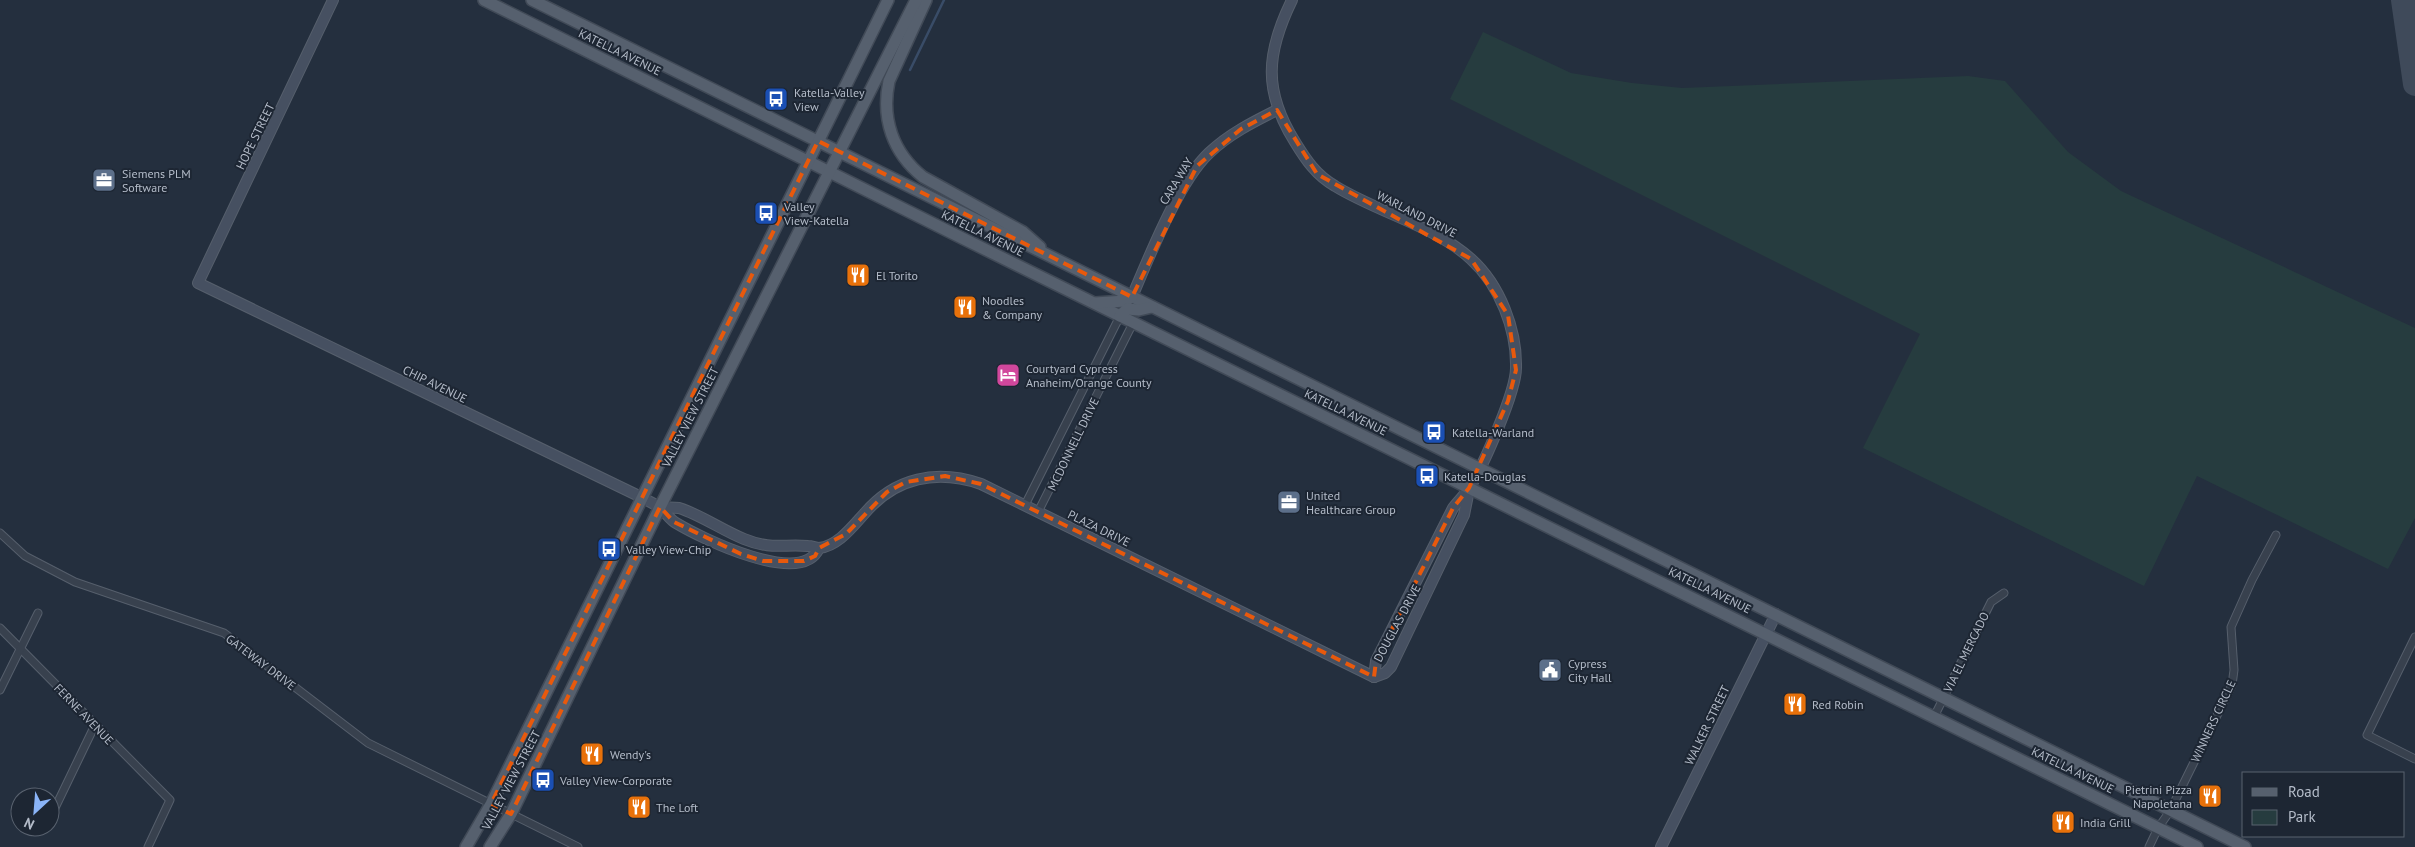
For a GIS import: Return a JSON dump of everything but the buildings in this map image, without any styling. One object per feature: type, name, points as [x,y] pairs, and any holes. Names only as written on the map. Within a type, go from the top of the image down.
[{"type":"main road","name":"KATELLA AVENUE","points":[[484,0],[809,160],[1133,323],[2197,847]]},
{"type":"main road","name":"KATELLA AVENUE","points":[[532,0],[2245,847]]},
{"type":"main road","name":"VALLEY VIEW STREET","points":[[466,847],[491,804],[888,0]]},
{"type":"main road","name":"VALLEY VIEW STREET","points":[[490,847],[511,814],[660,507],[916,0]]},
{"type":"main road","points":[[926,0],[889,81],[886,93],[887,120],[899,151],[913,169],[923,177],[1023,232],[1050,256]]},
{"type":"main road","points":[[1093,303],[1125,301],[1132,297]]},
{"type":"main road","points":[[1120,316],[1127,309],[1139,310],[1152,307]]},
{"type":"street","name":"HOPE STREET","points":[[198,283],[333,0]]},
{"type":"street","name":"WARLAND DRIVE","points":[[1292,0],[1280,25],[1271,60],[1273,92],[1277,110],[1307,161],[1317,174],[1336,187],[1450,244],[1471,259],[1486,277],[1508,315],[1516,370],[1508,401],[1479,469]]},
{"type":"street","name":"CARA WAY","points":[[1132,297],[1171,212],[1197,166],[1210,152],[1241,129],[1277,110]]},
{"type":"street","name":"CHIP AVENUE","points":[[198,283],[660,507]]},
{"type":"street","name":"MCDONNELL DRIVE","points":[[1025,506],[1120,316]]},
{"type":"street","name":"MCDONNELL DRIVE","points":[[1038,512],[1133,323]]},
{"type":"street","name":"DOUGLAS DRIVE","points":[[1374,678],[1376,661],[1453,508],[1469,488],[1479,469]]},
{"type":"street","name":"PLAZA DRIVE","points":[[660,507],[678,508],[745,540],[767,547],[809,546],[819,548],[829,545],[846,534],[865,512],[887,492],[906,482],[927,477],[964,478],[981,484],[1374,678]]},
{"type":"street","name":"DOUGLAS DRIVE","points":[[1374,678],[1391,667],[1464,515],[1469,488]]},
{"type":"street","name":"PLAZA DRIVE","points":[[660,507],[674,522],[741,554],[763,561],[804,561],[815,556],[819,548]]},
{"type":"street","name":"GATEWAY DRIVE","points":[[0,534],[25,556],[75,582],[224,634],[368,743],[578,847]]},
{"type":"street","name":"WINNERS CIRCLE","points":[[2149,847],[2158,828],[2170,811],[2232,685],[2234,670],[2232,626],[2276,534]]},
{"type":"street","name":"VIA EL MERCADO","points":[[1934,717],[1991,602],[2004,593]]},
{"type":"street","points":[[0,690],[38,613]]},
{"type":"street","name":"WALKER STREET","points":[[1661,847],[1776,614]]},
{"type":"street","name":"FERNE AVENUE","points":[[0,628],[170,800],[148,847]]},
{"type":"street","points":[[2414,640],[2367,735],[2415,759]]},
{"type":"street","points":[[60,798],[95,725]]},
{"type":"highlighted area","points":[[1277,110],[1317,174],[1471,259],[1508,315],[1516,370],[1508,401],[1469,488],[1453,508],[1376,661],[1374,677],[981,484],[945,476],[906,482],[887,492],[846,534],[819,548],[815,556],[804,561],[763,561],[741,554],[674,522],[660,507],[511,814],[491,804],[818,141],[1132,297],[1197,166],[1241,129]]},
{"type":"green space","points":[[1483,32],[1571,73],[1632,83],[1682,88],[1968,76],[2005,81],[2068,152],[2121,191],[2415,328],[2415,518],[2388,569],[2197,476],[2144,586],[1863,448],[1920,334],[1450,99]]},
{"type":"waterway","points":[[910,70],[944,0]]},
{"type":"taxiway","points":[[2403,0],[2415,84]]},
{"type":"place","name":"Katella-Valley View","points":[[776,99]]},
{"type":"place","name":"Siemens PLM Software","points":[[104,180]]},
{"type":"place","name":"Valley View-Katella","points":[[766,213]]},
{"type":"place","name":"El Torito","points":[[858,275]]},
{"type":"place","name":"Noodles & Company","points":[[965,307]]},
{"type":"place","name":"Courtyard Cypress Anaheim/Orange County","points":[[1008,375]]},
{"type":"place","name":"Katella-Warland","points":[[1434,432]]},
{"type":"place","name":"Katella-Douglas","points":[[1427,476]]},
{"type":"place","name":"United Healthcare Group","points":[[1289,502]]},
{"type":"place","name":"Valley View-Chip","points":[[609,549]]},
{"type":"place","name":"Cypress City Hall","points":[[1550,670]]},
{"type":"place","name":"Red Robin","points":[[1795,704]]},
{"type":"place","name":"Wendy's","points":[[592,754]]},
{"type":"place","name":"Valley View-Corporate","points":[[543,780]]},
{"type":"place","name":"Pietrini Pizza Napoletana","points":[[2210,796]]},
{"type":"place","name":"The Loft","points":[[639,807]]},
{"type":"place","name":"India Grill","points":[[2063,822]]}]
